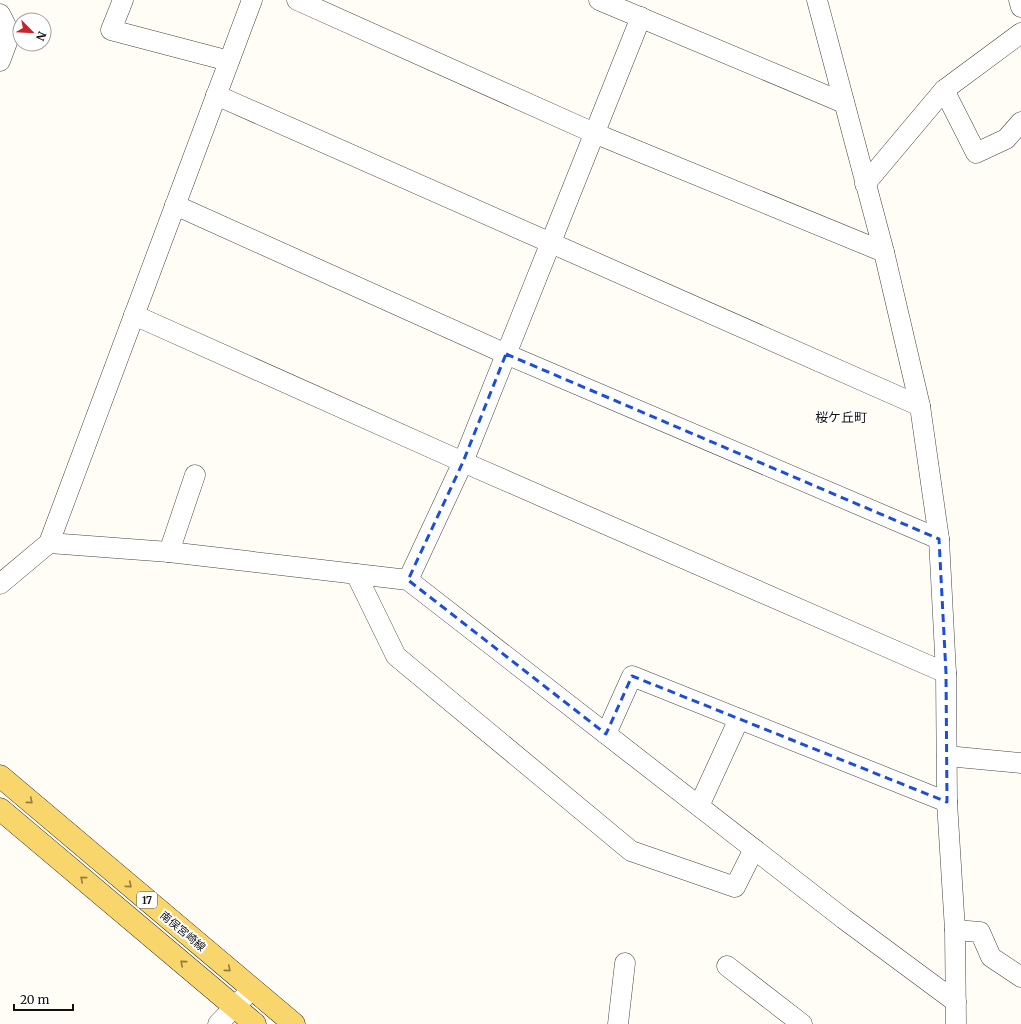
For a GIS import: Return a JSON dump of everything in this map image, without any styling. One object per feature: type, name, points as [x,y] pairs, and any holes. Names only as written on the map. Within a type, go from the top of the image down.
[{"type":"main road","name":"南俣宮崎線","points":[[0,776],[294,1024]]},
{"type":"main road","name":"17","points":[[0,808],[255,1024]]},
{"type":"street","points":[[123,0],[111,30],[229,61]]},
{"type":"street","points":[[0,584],[49,543],[252,0]]},
{"type":"street","points":[[297,0],[594,133],[884,252]]},
{"type":"street","points":[[599,0],[844,103]]},
{"type":"street","points":[[816,0],[884,252],[920,406],[939,539],[946,673],[947,802],[955,930],[956,1024]]},
{"type":"street","points":[[1019,0],[1021,7]]},
{"type":"street","points":[[0,14],[10,34],[0,61]]},
{"type":"street","points":[[408,580],[463,462],[641,17]]},
{"type":"street","points":[[865,184],[944,90],[1021,33]]},
{"type":"street","points":[[944,90],[976,153],[1006,139],[1021,122]]},
{"type":"street","points":[[216,95],[920,406]]},
{"type":"street","points":[[176,205],[506,354],[939,539]]},
{"type":"street","points":[[134,315],[463,462],[946,673]]},
{"type":"street","points":[[169,552],[195,475]]},
{"type":"street","points":[[49,543],[169,552],[408,580],[844,919],[956,1002]]},
{"type":"street","points":[[356,574],[396,656],[631,851],[735,887],[754,849]]},
{"type":"street","points":[[606,734],[632,676],[947,802]]},
{"type":"street","points":[[700,806],[740,719]]},
{"type":"street","points":[[946,756],[1021,763]]},
{"type":"street","points":[[955,930],[980,932],[991,957],[1021,977]]},
{"type":"street","points":[[618,1024],[625,962]]},
{"type":"street","points":[[727,966],[802,1024]]},
{"type":"street","points":[[218,1024],[252,989]]},
{"type":"highlighted area","points":[[506,354],[939,539],[946,673],[947,802],[632,676],[606,734],[408,580],[463,462]]},
{"type":"district","name":"桜ケ丘町","points":[[841,417]]}]
